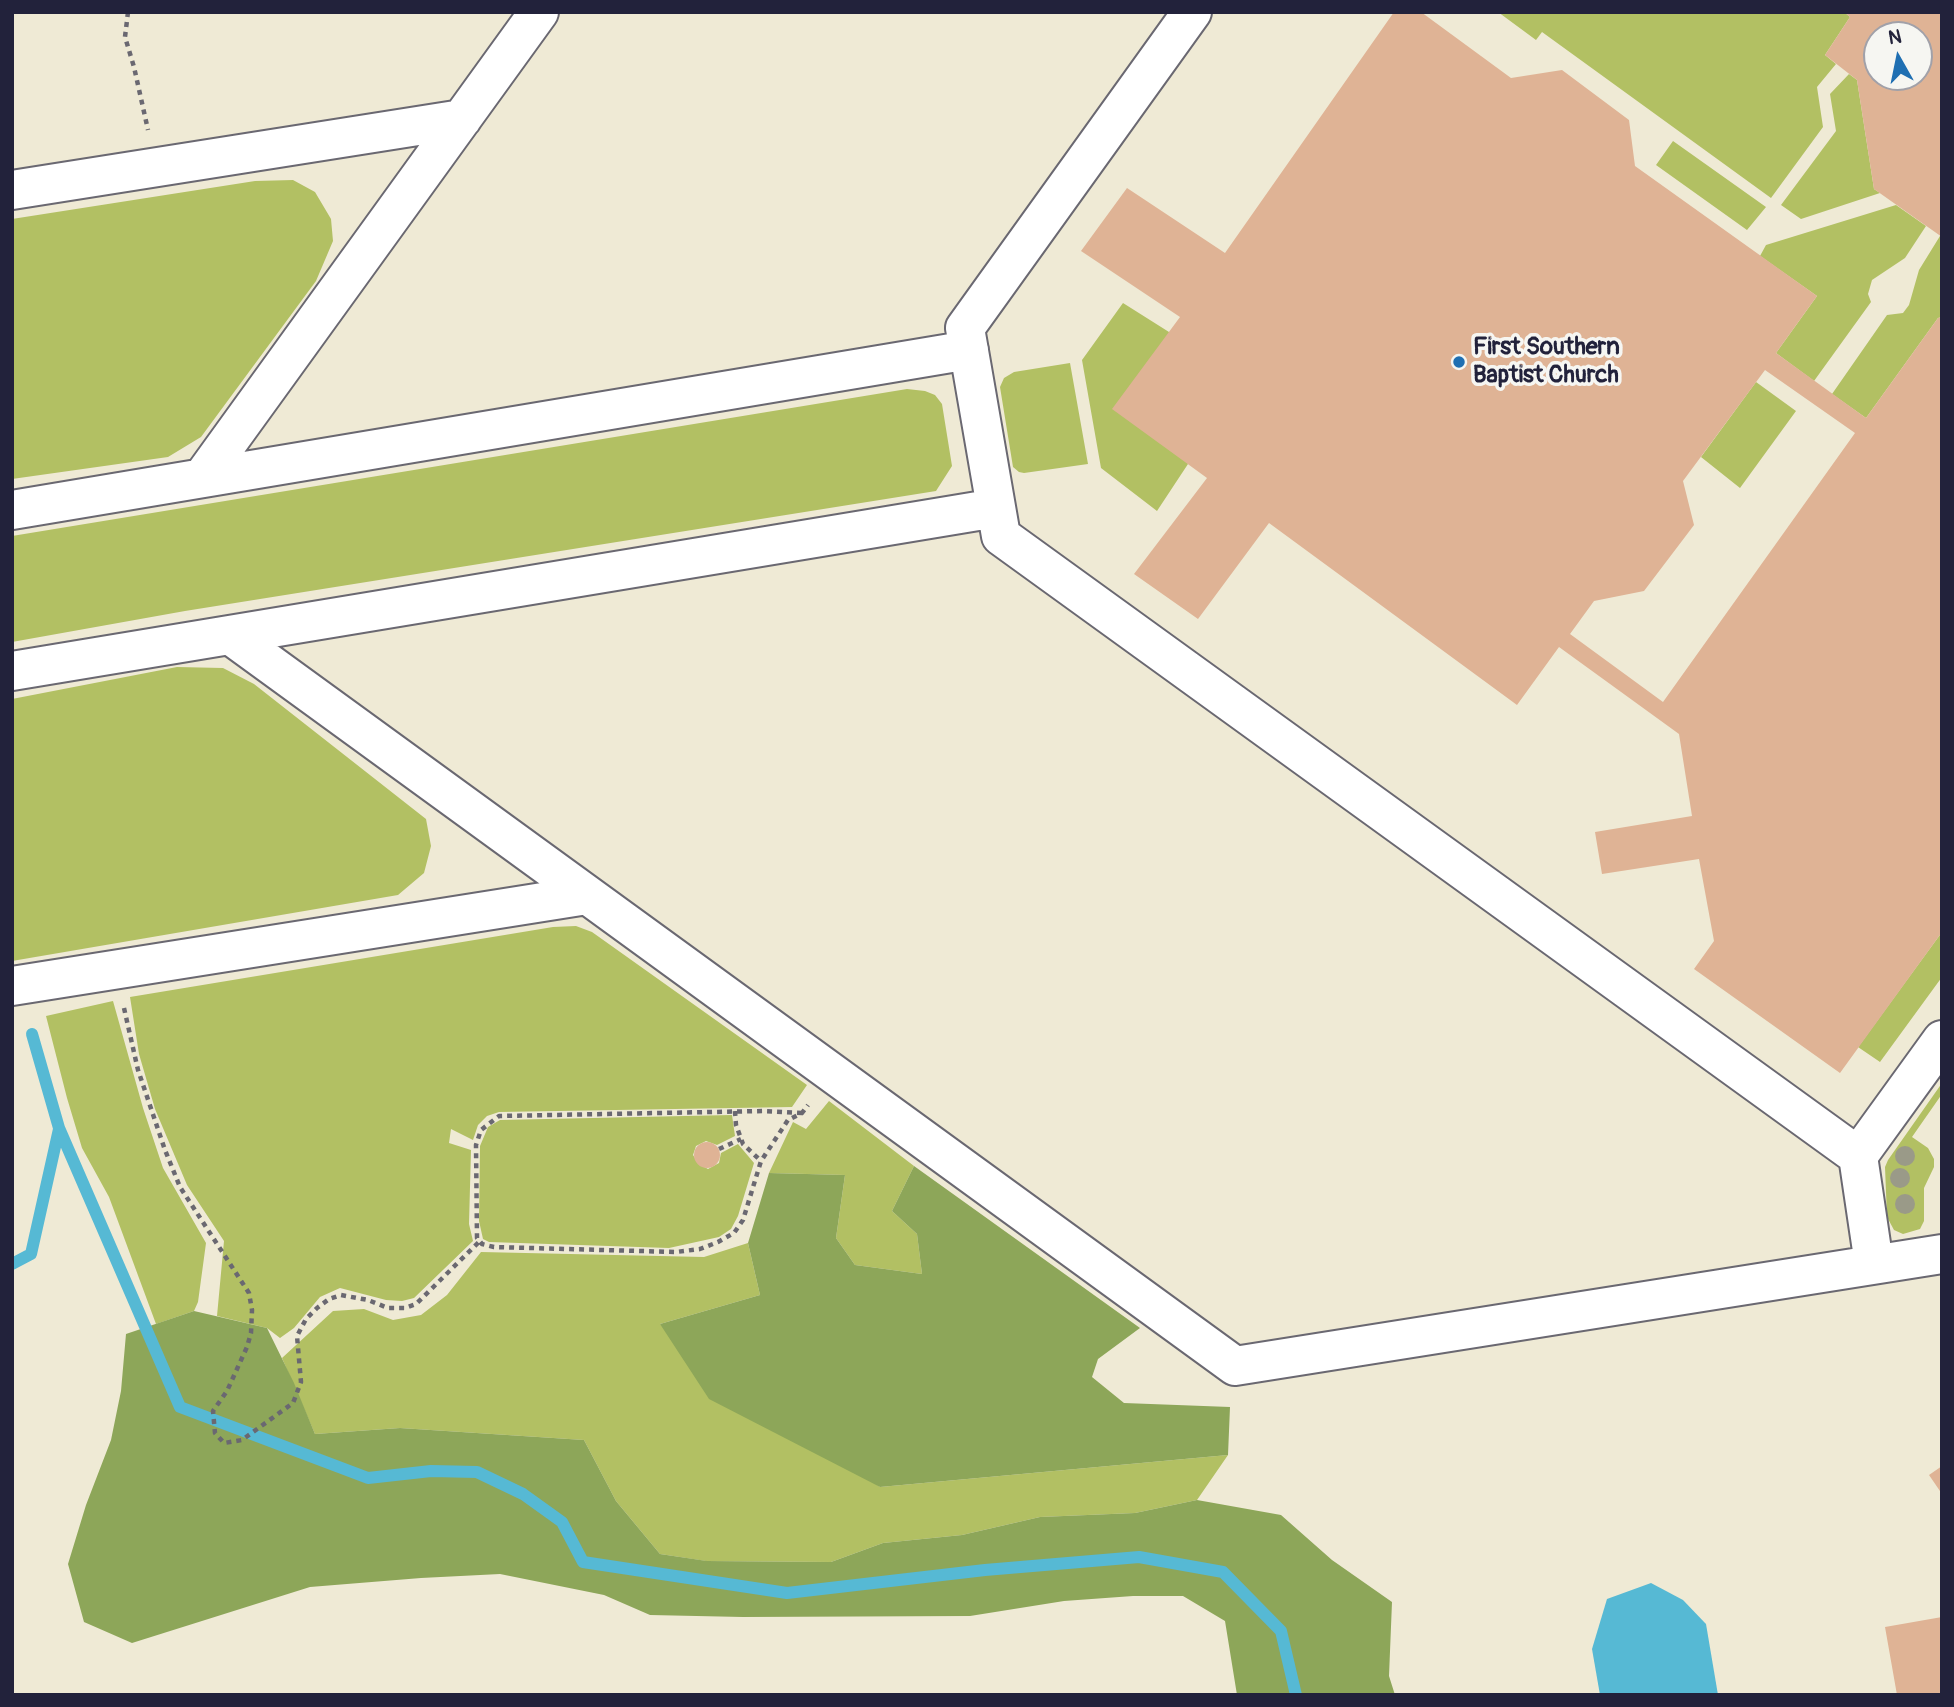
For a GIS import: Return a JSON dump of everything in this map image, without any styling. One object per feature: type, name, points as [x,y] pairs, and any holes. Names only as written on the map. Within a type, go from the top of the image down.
[{"type":"lane","points":[[202,478],[539,12]]},
{"type":"lane","points":[[1192,12],[965,328],[1001,536],[1858,1156]]},
{"type":"lane","points":[[12,190],[462,119]]},
{"type":"lane","points":[[12,510],[969,350]]},
{"type":"lane","points":[[12,671],[996,508]]},
{"type":"lane","points":[[230,635],[1235,1366],[1942,1254]]},
{"type":"lane","points":[[12,986],[587,895]]},
{"type":"lane","points":[[1874,1264],[1858,1156],[1942,1040]]},
{"type":"path","points":[[128,12],[125,37],[156,167]]},
{"type":"path","points":[[117,970],[129,1037],[165,1150],[180,1187],[248,1293],[252,1310],[247,1347],[227,1391],[214,1410],[215,1433],[224,1443],[242,1440],[293,1403],[301,1382],[297,1336],[306,1319],[328,1299],[341,1295],[368,1300],[388,1308],[405,1308],[416,1304],[480,1241]]},
{"type":"path","points":[[802,1113],[735,1111],[499,1116],[481,1130],[476,1145],[475,1227],[480,1241],[494,1247],[676,1252],[700,1249],[733,1233],[743,1220],[761,1161],[788,1120],[802,1113],[832,1073]]},
{"type":"path","points":[[735,1111],[741,1139],[748,1151],[761,1161]]},
{"type":"path","points":[[719,1149],[741,1139]]},
{"type":"green space","points":[[1498,12],[1844,12],[1850,17],[1825,55],[1836,64],[1817,87],[1823,127],[1771,198],[1542,32],[1536,40]]},
{"type":"green space","points":[[1849,74],[1857,80],[1874,189],[1880,193],[1801,219],[1781,205],[1836,131],[1830,94]]},
{"type":"green space","points":[[1673,141],[1766,207],[1747,230],[1656,165]]},
{"type":"green space","points":[[293,180],[315,192],[331,219],[333,241],[316,281],[201,437],[168,457],[12,479],[12,219],[255,181]]},
{"type":"green space","points":[[1896,205],[1926,226],[1905,258],[1872,280],[1868,294],[1871,302],[1814,381],[1776,353],[1817,296],[1760,256],[1766,245]]},
{"type":"green space","points":[[1940,236],[1942,317],[1938,318],[1866,418],[1832,394],[1887,315],[1903,313],[1909,305],[1919,270]]},
{"type":"green space","points":[[1123,303],[1169,332],[1188,464],[1157,511],[1101,468],[1082,360]]},
{"type":"green space","points":[[1070,363],[1088,464],[1019,472],[1013,467],[1000,387],[1004,378],[1014,372]]},
{"type":"green space","points":[[1756,382],[1796,411],[1740,488],[1701,457]]},
{"type":"green space","points":[[907,389],[935,395],[942,404],[952,466],[936,491],[185,611],[12,642],[12,536]]},
{"type":"green space","points":[[177,667],[223,668],[254,684],[426,819],[431,846],[424,873],[398,895],[12,961],[12,699]]},
{"type":"green space","points":[[576,926],[592,932],[807,1085],[792,1107],[499,1112],[487,1116],[478,1125],[473,1140],[451,1129],[449,1143],[471,1150],[469,1224],[473,1241],[414,1298],[402,1301],[386,1300],[340,1288],[320,1297],[294,1328],[280,1338],[267,1328],[217,1316],[224,1241],[187,1185],[155,1109],[139,1054],[130,997],[553,927]]},
{"type":"green space","points":[[1942,932],[1942,977],[1880,1062],[1858,1047]]},
{"type":"green space","points":[[113,1001],[163,1168],[206,1243],[198,1302],[194,1311],[156,1324],[109,1197],[82,1148],[46,1016]]},
{"type":"green space","points":[[1942,1083],[1942,1094],[1912,1137],[1928,1148],[1934,1159],[1934,1167],[1924,1188],[1924,1221],[1920,1229],[1903,1234],[1894,1230],[1887,1217],[1885,1167]]},
{"type":"green space","points":[[829,1101],[914,1166],[892,1211],[917,1234],[922,1274],[855,1265],[836,1238],[845,1175],[769,1173],[793,1122],[806,1129]]},
{"type":"green space","points":[[732,1115],[735,1136],[717,1145],[706,1141],[696,1146],[693,1155],[699,1164],[708,1169],[719,1163],[721,1153],[738,1144],[754,1163],[738,1216],[731,1229],[719,1237],[669,1248],[489,1242],[483,1239],[479,1221],[480,1146],[488,1127],[500,1120]]},
{"type":"green space","points":[[914,1166],[1140,1328],[1098,1359],[1092,1377],[1124,1403],[1230,1407],[1228,1455],[880,1487],[709,1399],[660,1324],[760,1295],[748,1243],[769,1173],[845,1175],[836,1238],[855,1265],[922,1274],[917,1234],[892,1211]]},
{"type":"green space","points":[[748,1243],[760,1295],[660,1324],[880,1487],[1228,1455],[1197,1500],[1135,1513],[1040,1517],[962,1535],[883,1543],[831,1562],[706,1561],[660,1554],[616,1501],[584,1440],[400,1428],[315,1434],[282,1358],[333,1311],[364,1309],[393,1320],[421,1315],[447,1295],[481,1252],[704,1257]]},
{"type":"green space","points":[[194,1311],[267,1328],[315,1434],[400,1428],[584,1440],[616,1501],[660,1554],[707,1561],[831,1562],[883,1543],[962,1535],[1040,1517],[1135,1513],[1197,1500],[1281,1515],[1332,1560],[1392,1602],[1389,1676],[1395,1695],[1237,1695],[1225,1621],[1183,1596],[1064,1601],[970,1616],[650,1615],[604,1595],[500,1574],[310,1587],[132,1643],[84,1622],[68,1564],[86,1505],[111,1440],[121,1391],[126,1334]]},
{"type":"water","points":[[1651,1583],[1683,1600],[1706,1624],[1718,1695],[1600,1695],[1592,1649],[1607,1599]]},
{"type":"building","name":"First Southern Baptist Church","points":[[1394,12],[1421,12],[1511,78],[1562,70],[1629,120],[1635,166],[1817,296],[1776,353],[1866,418],[1938,318],[1942,317],[1942,932],[1840,1073],[1694,969],[1714,941],[1699,859],[1602,874],[1595,832],[1692,816],[1679,734],[1559,647],[1517,705],[1269,523],[1198,619],[1134,574],[1207,478],[1112,409],[1180,317],[1081,251],[1127,188],[1225,253]],"holes":[[[1765,370],[1855,433],[1663,702],[1570,634],[1594,601],[1644,591],[1694,525],[1683,481]]]},
{"type":"building","points":[[1844,12],[1942,12],[1942,237],[1874,189],[1857,80],[1825,55],[1850,17]]},
{"type":"building","points":[[707,1142],[716,1146],[720,1155],[716,1164],[707,1168],[698,1164],[694,1155],[698,1146]]},
{"type":"building","points":[[1942,1466],[1942,1494],[1929,1475]]},
{"type":"building","points":[[1942,1617],[1942,1695],[1897,1695],[1885,1627]]},
{"type":"waterway","points":[[32,1034],[59,1128],[180,1407],[368,1478],[431,1471],[477,1472],[523,1494],[562,1522],[583,1562],[787,1593],[985,1570],[1139,1557],[1223,1572],[1281,1631],[1296,1695]]},
{"type":"waterway","points":[[12,1264],[31,1254],[59,1129]]},
{"type":"place","name":"First Southern Baptist Church","points":[[1459,362]]}]
